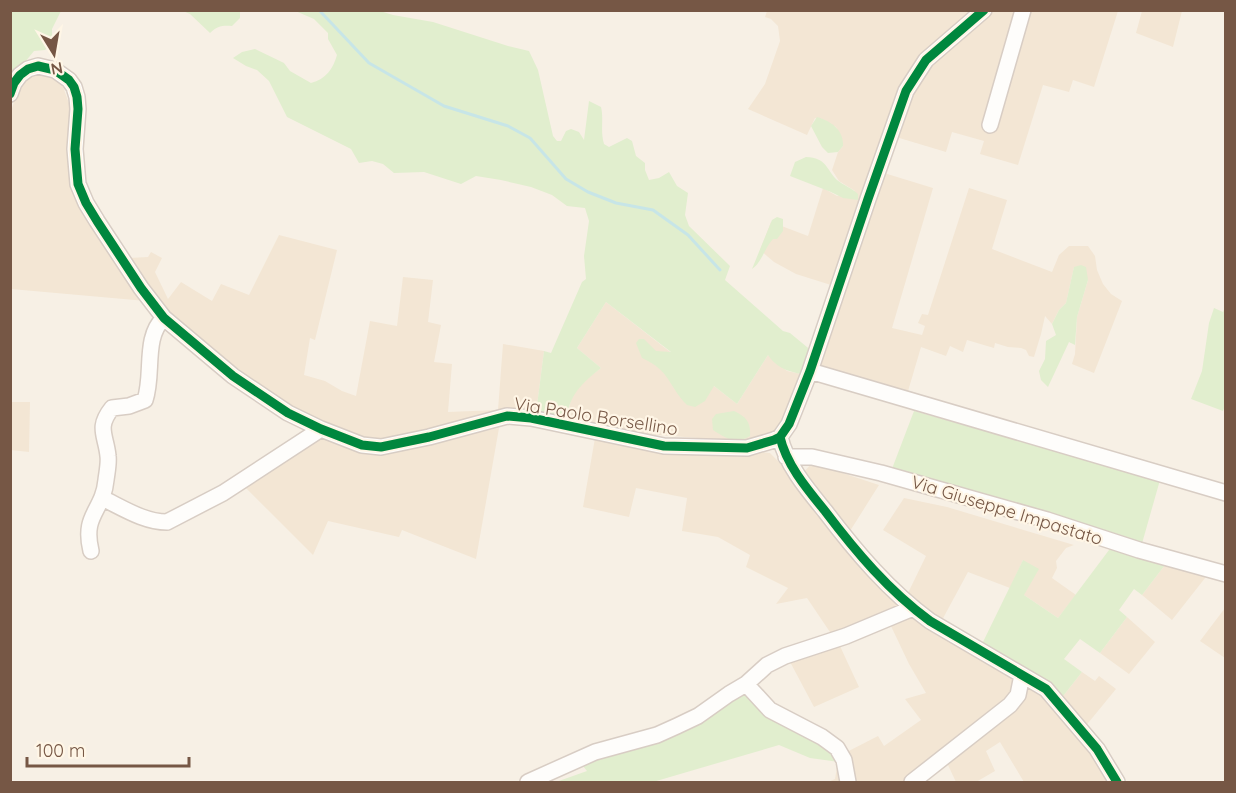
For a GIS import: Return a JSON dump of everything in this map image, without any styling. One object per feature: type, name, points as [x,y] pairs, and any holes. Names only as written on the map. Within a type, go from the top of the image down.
[{"type":"street","points":[[984,10],[926,60],[906,91],[810,371],[789,424],[780,437],[786,457],[810,492],[877,575],[930,621],[1046,689],[1097,749],[1117,783]]},
{"type":"street","points":[[990,125],[1023,10]]},
{"type":"street","name":"Via Paolo Borsellino","points":[[10,94],[20,75],[38,66],[55,70],[69,80],[74,87],[78,109],[75,150],[78,184],[86,203],[141,288],[164,318],[233,376],[288,413],[321,429],[362,445],[381,447],[507,416],[531,418],[664,446],[747,448],[780,437]]},
{"type":"street","points":[[91,550],[88,531],[90,519],[102,498],[108,457],[102,432],[104,419],[112,408],[129,406],[145,400],[150,376],[153,331],[164,318]]},
{"type":"street","points":[[810,371],[1226,493]]},
{"type":"street","points":[[102,498],[144,518],[167,522],[223,493],[321,429]]},
{"type":"street","name":"Via Giuseppe Impastato","points":[[786,457],[812,457],[881,473],[1226,574]]},
{"type":"street","points":[[528,783],[595,752],[657,735],[678,726],[698,716],[729,693],[746,684],[767,665],[785,656],[846,636],[913,608]]},
{"type":"street","points":[[912,783],[1010,705],[1018,695],[1022,675]]},
{"type":"street","points":[[746,684],[770,710],[822,737],[837,748],[844,760],[848,783]]},
{"type":"shaded area","points":[[767,11],[974,11],[926,51],[831,285],[796,274],[774,262],[760,250],[771,222],[808,236],[823,188],[837,196],[855,191],[839,181],[832,170],[838,152],[843,146],[836,127],[815,118],[807,135],[748,109],[765,84],[780,41],[778,26],[765,17]]},
{"type":"shaded area","points":[[994,11],[1118,11],[1094,87],[1073,80],[1069,92],[1043,85],[1018,165],[980,154],[984,141],[952,132],[946,152],[896,137],[910,100],[930,64],[953,42]]},
{"type":"shaded area","points":[[1142,11],[1182,11],[1173,47],[1136,33]]},
{"type":"shaded area","points":[[38,73],[50,75],[62,84],[70,106],[68,130],[70,181],[80,205],[146,301],[11,289],[10,114],[19,87],[29,77]]},
{"type":"shaded area","points":[[884,173],[933,188],[892,328],[922,335],[925,326],[918,323],[922,314],[928,315],[969,188],[1007,200],[992,249],[1052,272],[1059,255],[1069,246],[1088,246],[1095,256],[1097,270],[1103,284],[1111,294],[1122,301],[1094,373],[1072,364],[1075,354],[1077,317],[1088,280],[1074,267],[1066,303],[1059,310],[1052,324],[1045,316],[1034,357],[1029,356],[1026,350],[1021,348],[995,343],[994,348],[967,340],[963,352],[950,346],[946,356],[921,347],[906,398],[815,369]]},
{"type":"shaded area","points":[[279,235],[337,250],[315,340],[310,338],[304,375],[325,381],[356,396],[370,321],[397,326],[403,277],[433,280],[428,322],[441,325],[434,362],[452,364],[448,412],[498,410],[503,344],[544,351],[536,413],[391,441],[359,439],[287,404],[200,341],[168,311],[129,258],[148,257],[151,252],[162,258],[155,272],[168,299],[181,282],[212,301],[221,284],[249,295]]},
{"type":"shaded area","points":[[606,302],[737,404],[768,355],[787,371],[805,375],[783,424],[774,433],[764,437],[739,441],[644,434],[566,420],[572,396],[584,381],[601,368],[577,348]]},
{"type":"shaded area","points":[[11,402],[30,402],[29,452],[11,450]]},
{"type":"shaded area","points":[[499,428],[476,559],[402,530],[399,537],[328,521],[313,555],[246,488],[322,434],[400,450]]},
{"type":"shaded area","points":[[595,438],[637,449],[665,453],[698,455],[770,453],[905,610],[834,638],[807,598],[776,604],[788,588],[746,567],[750,555],[718,537],[682,531],[687,498],[636,488],[629,517],[583,507]]},
{"type":"shaded area","points":[[811,464],[879,485],[850,531],[822,501],[804,472]]},
{"type":"shaded area","points":[[904,498],[947,507],[1074,545],[1066,548],[1056,561],[1057,568],[1052,578],[1076,595],[1058,618],[1024,595],[1023,560],[1010,588],[968,572],[941,622],[907,595],[926,556],[883,530]]},
{"type":"shaded area","points":[[1168,561],[1209,573],[1172,620],[1142,595]]},
{"type":"shaded area","points":[[1225,608],[1225,658],[1200,641]]},
{"type":"shaded area","points":[[911,615],[1014,677],[1013,694],[906,782],[828,782],[835,779],[839,756],[878,736],[884,746],[921,720],[905,699],[926,693],[890,624]]},
{"type":"shaded area","points":[[1127,617],[1155,642],[1129,674],[1100,653]]},
{"type":"shaded area","points":[[839,644],[859,687],[814,707],[788,658]]},
{"type":"shaded area","points":[[1082,672],[1095,681],[1099,676],[1116,689],[1084,728],[1060,700]]},
{"type":"shaded area","points":[[1029,685],[1049,697],[1114,782],[1024,782],[1000,742],[986,751],[995,771],[976,782],[956,782],[947,763],[1023,699]]},
{"type":"green space","points":[[293,10],[380,11],[433,22],[529,51],[538,70],[553,136],[557,141],[561,141],[566,131],[571,129],[579,132],[584,140],[589,101],[601,107],[604,144],[609,147],[627,138],[632,141],[636,156],[645,163],[649,180],[659,178],[669,172],[677,186],[688,193],[685,215],[689,226],[730,266],[725,280],[783,331],[790,333],[813,352],[805,375],[780,367],[768,355],[737,404],[714,386],[705,401],[695,407],[687,405],[659,368],[642,358],[636,343],[639,339],[644,339],[656,351],[671,352],[606,302],[577,348],[601,368],[578,390],[570,403],[566,420],[536,413],[544,351],[551,353],[582,282],[586,279],[584,256],[589,221],[585,208],[567,206],[552,195],[501,180],[476,176],[461,184],[424,172],[394,173],[383,164],[372,161],[359,163],[351,149],[287,117],[269,81],[257,70],[233,58],[242,52],[255,49],[284,63],[290,71],[311,83],[325,76],[337,55],[328,39],[328,33],[314,19]]},
{"type":"green space","points":[[11,11],[61,11],[52,29],[52,43],[45,50],[34,51],[11,79]]},
{"type":"green space","points":[[183,11],[240,11],[240,18],[232,26],[220,26],[210,33],[190,14]]},
{"type":"green space","points":[[817,117],[832,124],[839,131],[843,146],[838,152],[828,153],[822,147],[811,126]]},
{"type":"green space","points":[[806,157],[822,162],[837,180],[858,194],[858,200],[843,198],[790,176],[795,162]]},
{"type":"green space","points":[[777,217],[783,219],[783,231],[777,239],[773,239],[752,269],[772,220]]},
{"type":"green space","points":[[1081,265],[1086,267],[1088,280],[1077,317],[1075,345],[1069,342],[1048,387],[1041,380],[1039,371],[1045,359],[1046,341],[1056,335],[1052,324],[1059,310],[1066,303],[1074,267]]},
{"type":"green space","points":[[1225,307],[1226,403],[1223,411],[1191,399],[1202,371],[1209,323],[1214,308],[1223,312]]},
{"type":"green space","points":[[734,411],[745,418],[749,424],[750,436],[745,439],[731,439],[713,430],[712,419],[716,414]]},
{"type":"green space","points":[[914,411],[1160,480],[1141,547],[890,474]]},
{"type":"green space","points":[[1112,546],[1168,561],[1142,595],[1134,589],[1119,610],[1127,617],[1100,653],[1080,639],[1064,659],[1082,672],[1060,700],[1014,661],[982,644],[1023,560],[1039,569],[1024,595],[1058,618]]},
{"type":"green space","points":[[745,695],[833,747],[839,762],[810,758],[779,745],[653,782],[556,782],[587,771],[583,766],[587,762],[736,696]]},
{"type":"waterway","points":[[319,10],[369,63],[444,106],[508,126],[530,138],[566,179],[588,192],[616,203],[653,210],[688,235],[720,270]]},
{"type":"cycle path","points":[[10,94],[20,75],[38,66],[55,70],[69,80],[77,97],[75,149],[78,184],[86,203],[141,288],[164,318],[233,376],[288,413],[321,429],[362,445],[381,447],[507,416],[531,418],[664,446],[747,448],[780,437],[789,424],[810,371],[906,91],[926,60],[984,10]]},
{"type":"cycle path","points":[[780,437],[787,457],[804,485],[887,584],[930,621],[1046,689],[1097,749],[1117,782]]}]
